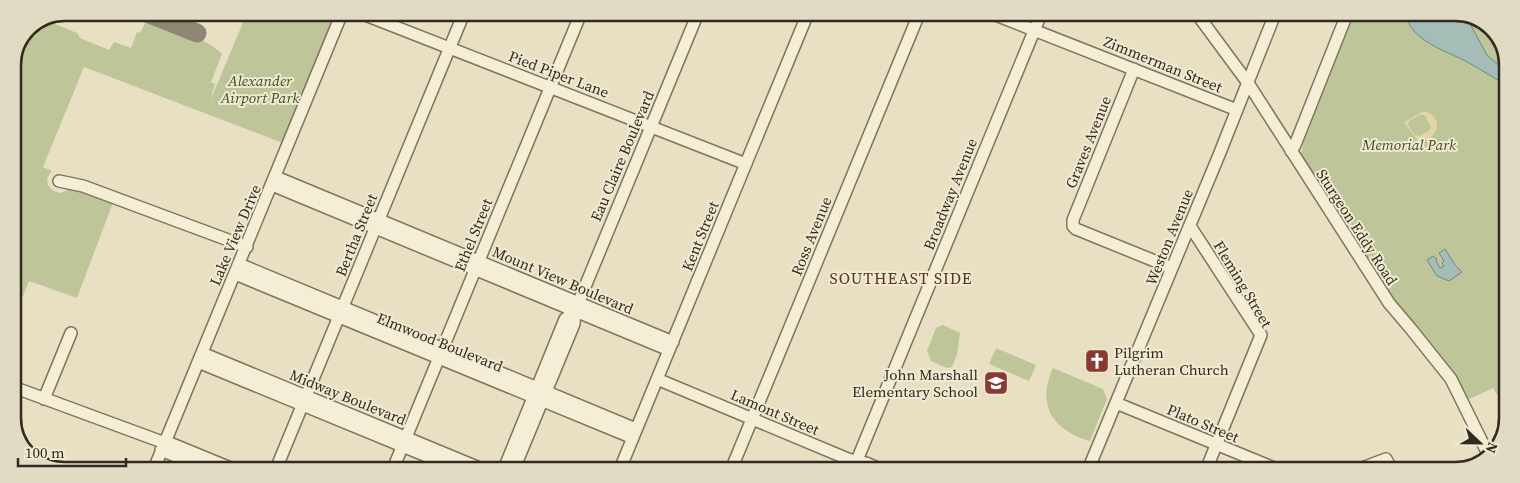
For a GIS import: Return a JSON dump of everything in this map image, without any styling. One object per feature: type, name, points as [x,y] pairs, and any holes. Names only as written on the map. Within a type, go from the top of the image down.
[{"type":"street","name":"Lake View Drive","points":[[157,462],[339,21]]},
{"type":"street","name":"Pied Piper Lane","points":[[381,21],[746,164]]},
{"type":"street","name":"Bertha Street","points":[[279,462],[461,21]]},
{"type":"street","name":"Ethel Street","points":[[396,462],[579,21]]},
{"type":"street","name":"Eau Claire Boulevard","points":[[507,462],[574,324],[576,307],[695,21]]},
{"type":"street","name":"Kent Street","points":[[623,462],[805,21]]},
{"type":"street","name":"Ross Avenue","points":[[734,462],[916,21]]},
{"type":"street","name":"Zimmerman Street","points":[[1012,21],[1237,110]]},
{"type":"street","name":"Broadway Avenue","points":[[856,462],[1038,21]]},
{"type":"street","name":"Sturgeon Eddy Road","points":[[1202,21],[1248,83],[1387,302],[1451,380],[1486,449]]},
{"type":"street","name":"Weston Avenue","points":[[1091,462],[1190,226],[1272,21]]},
{"type":"street","points":[[1291,151],[1344,21]]},
{"type":"street","name":"Graves Avenue","points":[[1134,69],[1073,219],[1073,226],[1076,229],[1172,268]]},
{"type":"street","points":[[59,181],[83,186],[247,246]]},
{"type":"street","name":"Mount View Boulevard","points":[[274,181],[671,346]]},
{"type":"street","name":"Fleming Street","points":[[1190,226],[1260,336],[1209,462]]},
{"type":"street","name":"Elmwood Boulevard","points":[[237,269],[635,434]]},
{"type":"street","points":[[44,399],[71,333]]},
{"type":"street","name":"Midway Boulevard","points":[[200,358],[404,442],[462,462]]},
{"type":"street","name":"Lamont Street","points":[[657,379],[752,418],[846,462]]},
{"type":"street","points":[[21,390],[212,462]]},
{"type":"street","name":"Eau Claire Boulevard","points":[[516,462],[540,394]]},
{"type":"street","name":"Plato Street","points":[[1116,403],[1260,462]]},
{"type":"street","name":"Midway Boulevard","points":[[404,442],[444,462]]},
{"type":"street","points":[[164,445],[194,462]]},
{"type":"green space","name":"Alexander Airport Park","points":[[146,21],[153,21],[197,37],[222,54],[211,82],[215,84],[210,101],[244,21],[333,21],[283,143],[84,67],[43,167],[52,171],[47,182],[50,188],[57,192],[61,193],[71,188],[114,200],[77,298],[29,281],[21,301],[21,65],[25,48],[34,34],[56,22],[55,24],[77,33],[80,38],[109,50],[114,42],[131,48],[137,32],[140,33]]},
{"type":"green space","name":"Memorial Park","points":[[1351,21],[1410,21],[1409,24],[1414,31],[1435,47],[1499,80],[1499,398],[1493,388],[1467,400],[1398,310],[1302,159],[1301,154],[1304,141]]},
{"type":"green space","points":[[1470,25],[1484,32],[1490,38],[1498,57],[1499,66],[1487,55]]},
{"type":"green space","points":[[943,325],[960,333],[957,355],[952,367],[947,368],[931,361],[927,351],[936,328]]},
{"type":"green space","points":[[996,348],[1036,365],[1029,381],[989,364]]},
{"type":"green space","points":[[1053,368],[1103,389],[1107,399],[1090,441],[1066,430],[1051,415],[1047,405],[1046,394]]},
{"type":"sand","points":[[1424,111],[1435,117],[1437,129],[1430,139],[1418,141],[1404,122]],"holes":[[[1424,115],[1431,126],[1430,130],[1419,136],[1415,135],[1408,125],[1409,121]]]},
{"type":"water","points":[[1410,21],[1455,21],[1470,25],[1487,55],[1499,66],[1499,80],[1435,47],[1414,31],[1409,24]]},
{"type":"water","points":[[1445,249],[1462,272],[1449,281],[1437,276],[1427,260],[1433,256],[1437,259],[1436,261],[1440,268],[1444,266],[1442,263],[1444,261],[1439,253]]},
{"type":"taxiway","points":[[167,21],[197,33]]},
{"type":"place","name":"Pilgrim Lutheran Church","points":[[1097,361]]},
{"type":"place","name":"John Marshall Elementary School","points":[[996,383]]},
{"type":"district","name":"SOUTHEAST SIDE","points":[[901,278]]}]
